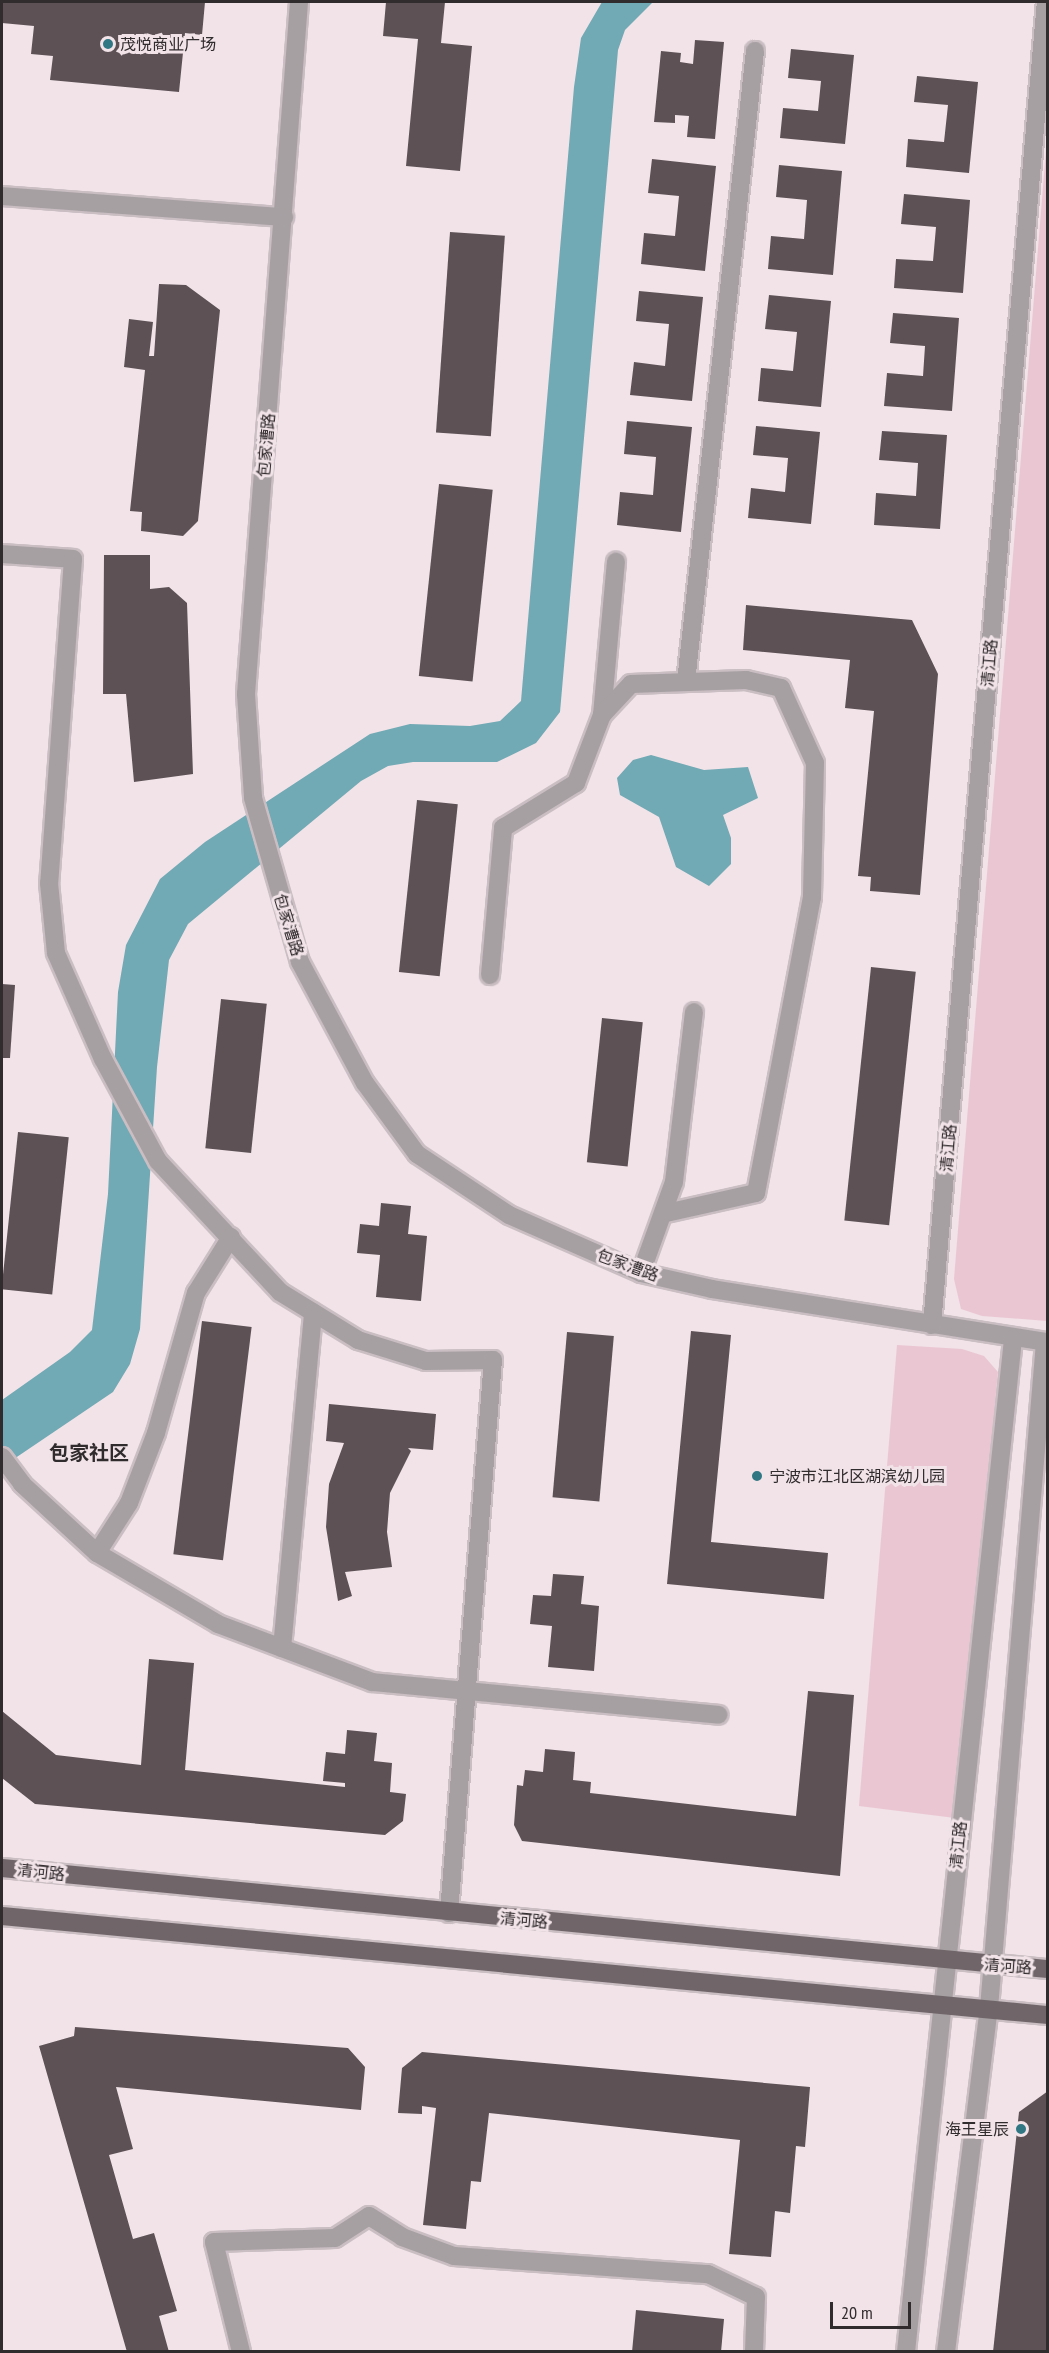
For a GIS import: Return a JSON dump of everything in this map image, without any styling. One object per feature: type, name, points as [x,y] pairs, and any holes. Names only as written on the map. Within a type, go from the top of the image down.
[{"type":"main road","name":"清河路","points":[[2,1868],[1047,1969]]},
{"type":"main road","points":[[2,1916],[1047,2014]]},
{"type":"street","name":"包家漕路","points":[[299,2],[246,694],[253,798],[300,962],[365,1083],[417,1155],[509,1215],[641,1273],[1013,1339],[1046,1342]]},
{"type":"street","name":"清江路","points":[[932,1325],[1046,2]]},
{"type":"street","points":[[686,682],[755,51]]},
{"type":"street","points":[[2,196],[284,217]]},
{"type":"street","points":[[2,554],[73,559],[49,883],[56,953],[103,1059],[158,1161],[280,1292],[358,1340],[426,1361],[493,1360],[449,1913]]},
{"type":"street","points":[[490,975],[493,909],[503,828],[576,783],[602,715],[616,562]]},
{"type":"street","points":[[602,715],[631,684],[746,680],[781,688],[815,763],[812,897],[756,1193],[666,1213]]},
{"type":"street","points":[[641,1273],[666,1213],[674,1182],[694,1012]]},
{"type":"street","points":[[97,1553],[129,1503],[156,1433],[196,1293],[231,1237]]},
{"type":"street","points":[[282,1648],[313,1312]]},
{"type":"street","name":"清江路","points":[[906,2352],[1013,1339]]},
{"type":"street","points":[[946,2352],[988,2008],[1046,1342]]},
{"type":"street","points":[[2,1456],[22,1484],[97,1553],[218,1624],[372,1682],[465,1695],[718,1715]]},
{"type":"street","points":[[241,2352],[214,2242],[335,2238],[369,2216],[402,2237],[454,2256],[708,2274],[756,2296],[754,2352]]},
{"type":"shaded area","points":[[1047,138],[1047,1321],[982,1316],[961,1309],[954,1279]]},
{"type":"shaded area","points":[[897,1345],[962,1349],[984,1356],[998,1372],[955,1818],[859,1806]]},
{"type":"water","points":[[602,2],[653,2],[625,30],[618,50],[560,712],[536,743],[497,762],[413,762],[388,766],[361,781],[188,924],[169,960],[157,1067],[140,1329],[130,1364],[113,1392],[2,1467],[2,1400],[70,1352],[92,1330],[108,1194],[118,992],[126,945],[160,879],[205,842],[370,734],[410,724],[470,726],[500,721],[521,701],[574,87],[581,38]]},
{"type":"water","points":[[651,755],[704,770],[748,767],[758,798],[723,815],[731,838],[731,864],[709,886],[676,867],[659,817],[620,795],[617,778],[633,760]]},
{"type":"building","name":"茂悦商业广场","points":[[2,2],[205,2],[202,35],[185,33],[179,92],[50,80],[53,56],[31,54],[34,26],[2,23]]},
{"type":"building","points":[[386,2],[445,2],[441,43],[472,46],[460,171],[406,166],[418,39],[383,36]]},
{"type":"building","points":[[695,40],[724,42],[715,139],[687,137],[689,116],[675,115],[675,123],[654,122],[661,51],[681,53],[680,62],[693,64]]},
{"type":"building","points":[[791,49],[854,55],[845,144],[780,138],[783,108],[818,111],[821,81],[788,78]]},
{"type":"building","points":[[917,76],[978,82],[969,173],[906,167],[908,139],[944,142],[948,105],[914,102]]},
{"type":"building","points":[[652,159],[716,166],[705,271],[641,264],[644,233],[675,236],[679,196],[648,193]]},
{"type":"building","points":[[779,165],[842,171],[833,275],[768,269],[771,236],[804,239],[807,200],[776,197]]},
{"type":"building","points":[[904,194],[970,200],[963,293],[894,288],[896,259],[933,261],[936,227],[901,224]]},
{"type":"building","points":[[450,232],[505,236],[491,436],[436,433]]},
{"type":"building","points":[[159,284],[186,285],[220,310],[198,521],[183,536],[141,531],[142,512],[130,511],[145,370],[124,367],[129,319],[153,322],[149,356],[154,356]]},
{"type":"building","points":[[639,291],[703,297],[692,401],[630,395],[634,362],[665,366],[669,324],[636,321]]},
{"type":"building","points":[[769,295],[831,301],[821,407],[758,401],[761,368],[793,371],[797,332],[765,329]]},
{"type":"building","points":[[893,313],[959,318],[952,411],[884,406],[887,373],[923,376],[925,346],[890,343]]},
{"type":"building","points":[[627,421],[692,427],[681,532],[617,525],[620,492],[653,495],[656,457],[624,454]]},
{"type":"building","points":[[756,426],[820,432],[811,524],[748,518],[751,488],[785,492],[788,458],[753,455]]},
{"type":"building","points":[[882,431],[947,435],[940,529],[874,525],[876,493],[916,496],[918,463],[879,460]]},
{"type":"building","points":[[439,484],[493,490],[473,682],[419,676]]},
{"type":"building","points":[[104,555],[150,555],[150,589],[169,587],[187,603],[193,774],[134,782],[126,694],[103,694]]},
{"type":"building","points":[[746,605],[912,620],[938,674],[920,895],[870,891],[871,877],[858,876],[874,711],[845,708],[850,660],[743,650]]},
{"type":"building","points":[[417,800],[458,804],[440,976],[399,972]]},
{"type":"building","points":[[871,967],[916,972],[889,1225],[844,1221]]},
{"type":"building","points":[[2,984],[15,985],[10,1058],[2,1058]]},
{"type":"building","points":[[221,999],[267,1004],[251,1153],[205,1148]]},
{"type":"building","points":[[602,1018],[643,1022],[628,1166],[587,1162]]},
{"type":"building","points":[[18,1132],[69,1137],[52,1294],[2,1289]]},
{"type":"building","points":[[381,1203],[411,1206],[408,1234],[427,1236],[421,1301],[376,1297],[380,1255],[357,1253],[360,1224],[379,1226]]},
{"type":"building","points":[[202,1321],[252,1327],[223,1560],[173,1554]]},
{"type":"building","points":[[691,1331],[731,1335],[711,1542],[828,1553],[824,1599],[667,1584]]},
{"type":"building","points":[[567,1332],[614,1336],[599,1501],[553,1497]]},
{"type":"building","points":[[329,1404],[436,1414],[433,1450],[408,1448],[411,1451],[390,1493],[387,1532],[392,1567],[345,1572],[352,1596],[338,1601],[326,1527],[329,1484],[344,1443],[326,1441]]},
{"type":"building","points":[[553,1574],[584,1576],[581,1604],[599,1606],[594,1671],[548,1667],[552,1626],[530,1624],[533,1595],[551,1596]]},
{"type":"building","points":[[149,1659],[194,1663],[185,1770],[345,1787],[345,1783],[323,1781],[326,1752],[345,1754],[347,1730],[377,1733],[374,1761],[392,1763],[390,1792],[406,1794],[403,1821],[385,1835],[35,1804],[2,1778],[2,1711],[56,1755],[141,1765]]},
{"type":"building","points":[[808,1691],[854,1695],[840,1876],[522,1841],[514,1825],[517,1785],[523,1786],[525,1770],[543,1772],[545,1749],[575,1752],[573,1780],[591,1782],[590,1793],[796,1816]]},
{"type":"building","points":[[75,2027],[348,2048],[365,2067],[361,2110],[116,2087],[133,2149],[109,2155],[133,2239],[154,2233],[177,2311],[159,2316],[169,2352],[127,2352],[39,2046],[74,2036]]},
{"type":"building","points":[[422,2052],[810,2087],[805,2147],[796,2146],[790,2213],[775,2211],[771,2257],[729,2254],[740,2140],[489,2113],[481,2182],[471,2181],[466,2229],[423,2225],[436,2108],[422,2106],[422,2114],[398,2113],[402,2068]]},
{"type":"building","points":[[1048,2091],[1048,2352],[993,2352],[1019,2112]]},
{"type":"building","points":[[636,2310],[724,2319],[721,2352],[632,2352]]},
{"type":"place","name":"茂悦商业广场","points":[[108,44]]},
{"type":"place","name":"宁波市江北区湖滨幼儿园","points":[[757,1476]]},
{"type":"place","name":"海王星辰","points":[[1021,2129]]},
{"type":"district","name":"包家社区","points":[[89,1453]]}]
